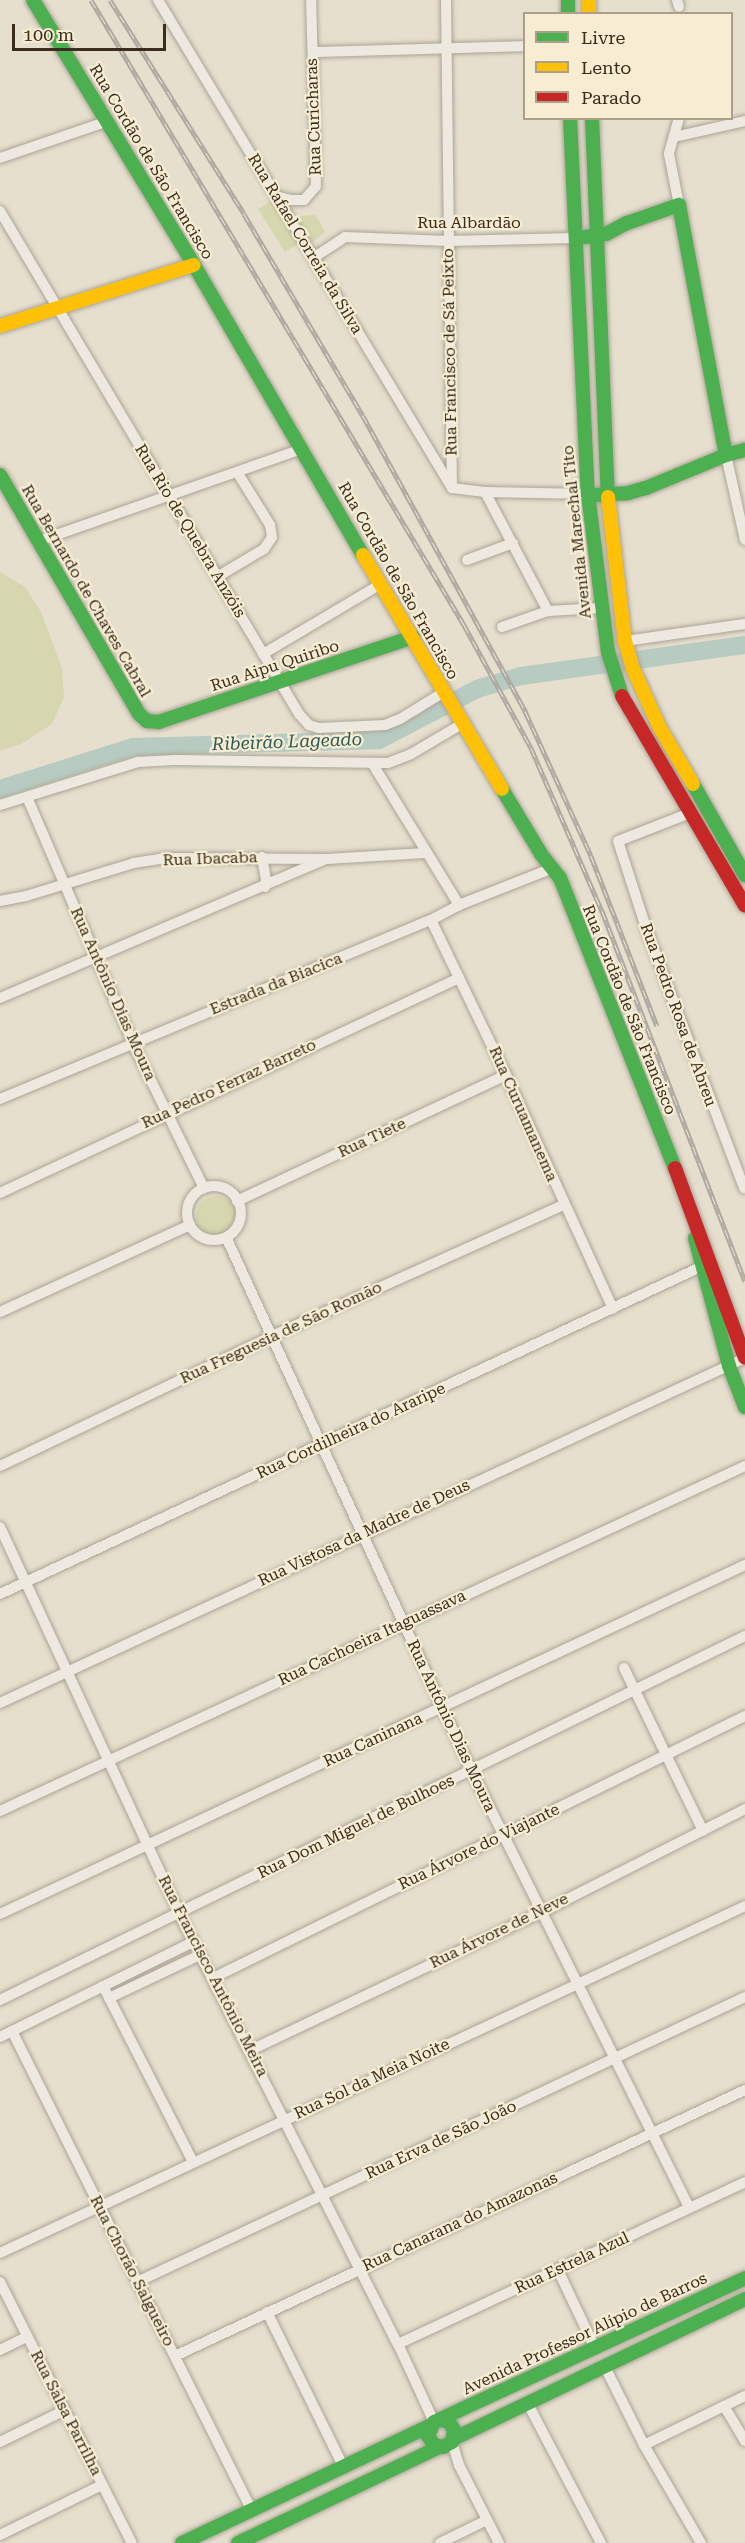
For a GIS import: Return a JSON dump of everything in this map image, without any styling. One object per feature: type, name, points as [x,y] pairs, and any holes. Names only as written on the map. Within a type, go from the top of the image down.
[{"type":"street","name":"Rua Cordão de São Francisco","points":[[33,0],[194,265],[460,720],[553,868],[564,890],[687,1202],[707,1264]]},
{"type":"street","name":"Rua Curicharas","points":[[276,196],[291,200],[304,200],[316,186],[311,0]]},
{"type":"street","name":"Rua Francisco de Sá Peixto","points":[[446,0],[452,488]]},
{"type":"street","name":"Rua Rafael Correia da Silva","points":[[160,2],[452,488]]},
{"type":"street","points":[[313,52],[523,46]]},
{"type":"street","name":"Avenida Marechal Tito","points":[[570,120],[588,494],[608,652],[613,671],[636,724],[745,906]]},
{"type":"street","name":"Avenida Marechal Tito","points":[[592,120],[608,496],[626,646],[633,669],[660,728],[745,875]]},
{"type":"street","points":[[678,120],[670,162],[726,455],[745,540]]},
{"type":"street","points":[[674,137],[745,121]]},
{"type":"street","points":[[0,158],[108,122]]},
{"type":"street","name":"Rua Albardão","points":[[314,258],[345,237],[449,241],[596,237],[627,223],[679,205]]},
{"type":"street","points":[[595,207],[609,218],[627,223]]},
{"type":"street","name":"Rua Rio de Quebra Anzóis","points":[[0,211],[217,578],[299,714],[309,725],[319,728],[385,726],[446,695]]},
{"type":"street","points":[[0,326],[194,265]]},
{"type":"street","points":[[39,542],[301,449]]},
{"type":"street","points":[[452,488],[485,492],[608,496],[646,488],[726,455],[745,450]]},
{"type":"street","points":[[217,578],[264,549],[273,537],[270,525],[237,472]]},
{"type":"street","name":"Rua Bernardo de Chaves Cabral","points":[[0,475],[139,714],[147,721]]},
{"type":"street","points":[[485,492],[548,611]]},
{"type":"street","points":[[467,560],[513,543]]},
{"type":"street","points":[[263,654],[381,584]]},
{"type":"street","points":[[502,627],[548,611],[601,608]]},
{"type":"street","points":[[626,646],[745,624]]},
{"type":"street","name":"Rua Aipu Quiribo","points":[[147,721],[159,722],[413,638]]},
{"type":"street","points":[[0,805],[138,762],[175,760],[372,764],[398,760],[460,720]]},
{"type":"street","points":[[372,764],[425,853],[459,904]]},
{"type":"street","name":"Rua Antônio Dias Moura","points":[[27,797],[63,885],[133,1042],[204,1188]]},
{"type":"street","name":"Rua Pedro Rosa de Abreu","points":[[690,813],[618,841],[646,931],[741,1189]]},
{"type":"street","name":"Rua Ibacaba","points":[[0,901],[26,896],[134,863],[166,858],[327,859],[425,853]]},
{"type":"street","points":[[262,857],[265,887]]},
{"type":"street","points":[[0,998],[327,859]]},
{"type":"street","name":"Estrada da Biacica","points":[[0,1099],[431,920],[459,904],[553,868]]},
{"type":"street","name":"Rua Curuamanema","points":[[431,920],[506,1075],[563,1205],[613,1309]]},
{"type":"street","name":"Rua Pedro Ferraz Barreto","points":[[0,1193],[168,1112],[459,978]]},
{"type":"street","name":"Rua Tiete","points":[[237,1201],[506,1075]]},
{"type":"street","points":[[212,1186],[227,1190],[237,1201],[241,1217],[233,1232],[226,1237],[209,1240],[195,1232],[190,1225],[188,1216],[191,1199],[204,1188],[212,1186]]},
{"type":"street","name":"Rua Freguesia de São Romão","points":[[0,1466],[272,1336],[563,1205]]},
{"type":"street","points":[[0,1312],[190,1225]]},
{"type":"street","name":"Rua Antônio Dias Moura","points":[[226,1237],[502,1836],[689,2208]]},
{"type":"street","points":[[707,1264],[745,1358]]},
{"type":"street","points":[[707,1264],[729,1366],[745,1407]]},
{"type":"street","name":"Rua Cordilheira do Araripe","points":[[0,1594],[707,1264]]},
{"type":"street","name":"Rua Vistosa da Madre de Deus","points":[[0,1703],[745,1358]]},
{"type":"street","name":"Rua Cachoeira Itaguassava","points":[[0,1810],[745,1466]]},
{"type":"street","name":"Rua Francisco Antônio Meira","points":[[0,1527],[179,1914],[251,2050],[435,2422]]},
{"type":"street","name":"Rua Caninana","points":[[0,1914],[745,1565]]},
{"type":"street","name":"Rua Dom Miguel de Bulhoes","points":[[0,2000],[745,1636]]},
{"type":"street","points":[[624,1668],[703,1831]]},
{"type":"street","name":"Rua Árvore do Viajante","points":[[213,1978],[745,1716]]},
{"type":"street","name":"Rua Árvore de Neve","points":[[251,2050],[542,1912],[745,1809]]},
{"type":"street","name":"Rua Sol da Meia Noite","points":[[0,2253],[577,1984],[744,1910]]},
{"type":"street","points":[[0,2037],[194,1942]]},
{"type":"street","points":[[109,1998],[200,1954]]},
{"type":"street","points":[[103,1986],[193,2162]]},
{"type":"street","name":"Rua Erva de São João","points":[[137,2282],[745,1997]]},
{"type":"street","name":"Rua Chorão Salgueiro","points":[[12,2031],[252,2511]]},
{"type":"street","name":"Rua Canarana do Amazonas","points":[[175,2356],[745,2090]]},
{"type":"street","name":"Rua Estrela Azul","points":[[398,2344],[745,2182]]},
{"type":"street","points":[[558,2270],[594,2346]]},
{"type":"street","name":"Avenida Professor Alípio de Barros","points":[[182,2543],[594,2346],[745,2278]]},
{"type":"street","name":"Rua Salsa Parrilha","points":[[0,2282],[132,2543]]},
{"type":"street","points":[[238,2543],[745,2299]]},
{"type":"street","points":[[267,2312],[344,2466]]},
{"type":"street","points":[[0,2350],[27,2337]]},
{"type":"street","points":[[605,2367],[644,2445],[701,2543]]},
{"type":"street","points":[[644,2445],[745,2396]]},
{"type":"street","points":[[528,2404],[601,2543]]},
{"type":"street","points":[[724,2406],[745,2440]]},
{"type":"street","points":[[0,2442],[65,2410]]},
{"type":"street","points":[[447,2444],[430,2442],[428,2436],[435,2422],[452,2426],[447,2444],[499,2543]]},
{"type":"street","points":[[0,2535],[102,2485]]},
{"type":"street","points":[[440,2543],[487,2520]]},
{"type":"green space","points":[[276,198],[291,218],[315,214],[325,232],[309,245],[301,242],[285,252],[258,209]]},
{"type":"green space","points":[[0,572],[25,587],[41,612],[62,668],[64,697],[52,724],[21,744],[0,751]]},
{"type":"green space","points":[[216,1196],[230,1202],[236,1216],[230,1230],[216,1236],[202,1230],[196,1216],[202,1202]]},
{"type":"waterway","name":"Ribeirão Lageado","points":[[0,789],[133,747],[379,740],[477,689],[521,676],[745,645]]},
{"type":"railway","points":[[91,0],[464,625],[531,748],[602,911],[745,1281]]},
{"type":"railway","points":[[110,0],[244,214],[363,416],[525,711],[591,856],[657,1026]]},
{"type":"traffic: fast","points":[[33,0],[194,265],[363,555]]},
{"type":"traffic: fast","points":[[568,0],[568,12]]},
{"type":"traffic: fast","points":[[570,120],[588,494],[608,652],[622,696]]},
{"type":"traffic: fast","points":[[592,120],[608,497]]},
{"type":"traffic: fast","points":[[585,237],[606,234],[627,223],[679,205],[726,455]]},
{"type":"traffic: fast","points":[[595,495],[628,493],[646,488],[726,455],[745,450]]},
{"type":"traffic: fast","points":[[0,475],[139,714],[147,721],[159,722],[413,637]]},
{"type":"traffic: fast","points":[[693,784],[745,875]]},
{"type":"traffic: fast","points":[[502,789],[541,854],[560,878],[675,1168]]},
{"type":"traffic: fast","points":[[695,1238],[729,1366],[745,1407]]},
{"type":"traffic: fast","points":[[440,2420],[449,2422],[454,2430],[452,2442],[443,2447],[434,2445],[428,2436],[434,2422],[745,2278]]},
{"type":"traffic: fast","points":[[453,2439],[745,2299]]},
{"type":"traffic: fast","points":[[182,2543],[430,2426]]},
{"type":"traffic: fast","points":[[238,2543],[439,2447]]},
{"type":"traffic: slow","points":[[589,0],[589,12]]},
{"type":"traffic: slow","points":[[0,326],[194,265]]},
{"type":"traffic: slow","points":[[608,497],[625,641],[633,669],[660,728],[693,784]]},
{"type":"traffic: slow","points":[[363,555],[502,789]]},
{"type":"traffic: jam","points":[[622,696],[745,906]]},
{"type":"traffic: jam","points":[[675,1168],[745,1358]]}]
